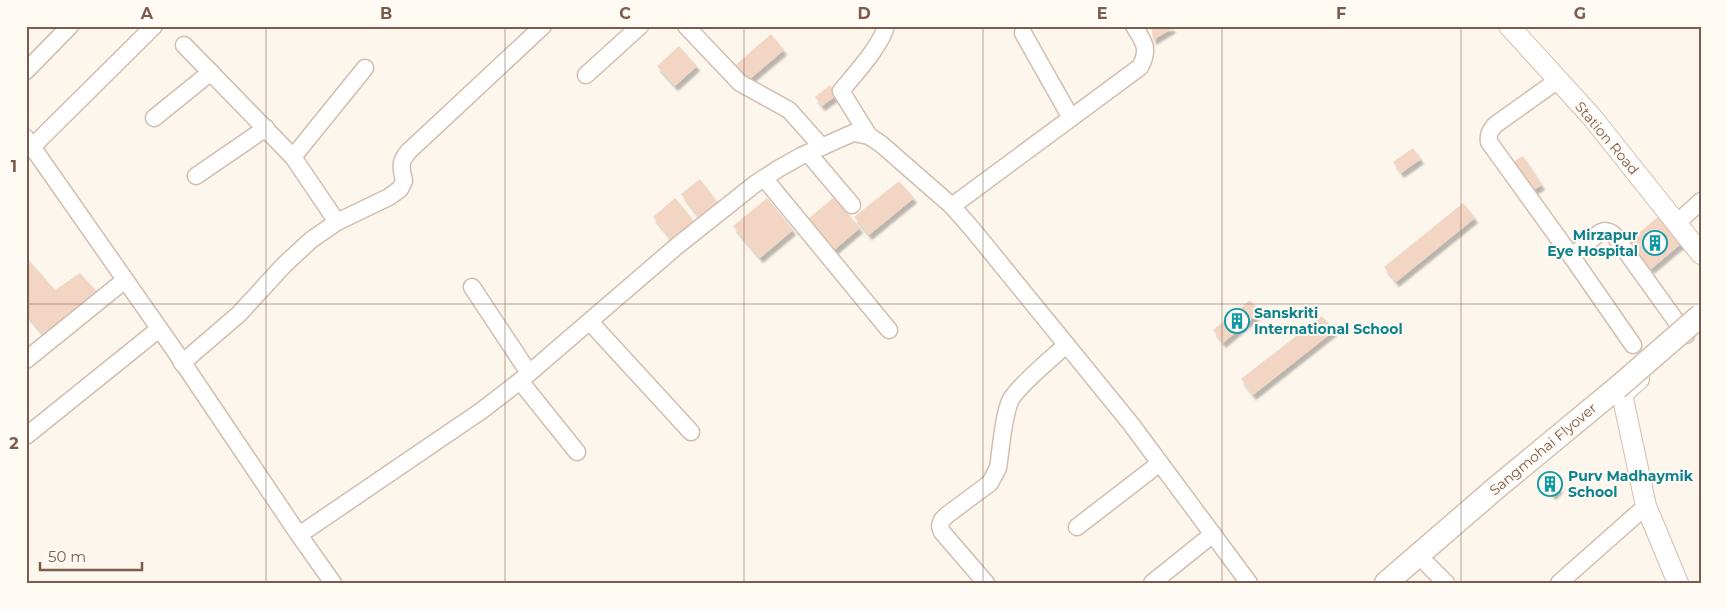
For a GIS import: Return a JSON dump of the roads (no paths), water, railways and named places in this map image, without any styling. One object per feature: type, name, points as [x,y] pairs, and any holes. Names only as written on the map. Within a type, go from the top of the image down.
[{"type":"main road","name":"Sangmohai Flyover","points":[[1386,583],[1503,482],[1620,391],[1701,315]]},
{"type":"main road","points":[[1408,583],[1620,391]]},
{"type":"street","points":[[26,71],[70,26]]},
{"type":"street","points":[[154,26],[29,143],[333,583]]},
{"type":"street","points":[[182,363],[253,301],[297,252],[337,222],[389,197],[400,189],[404,181],[401,167],[402,158],[543,26]]},
{"type":"street","points":[[586,75],[640,26]]},
{"type":"street","points":[[686,26],[740,83],[790,110],[852,205]]},
{"type":"street","points":[[869,136],[841,91],[864,62],[886,26]]},
{"type":"street","points":[[952,206],[1140,67],[1146,51],[1144,43],[1134,26]]},
{"type":"street","name":"Station Road","points":[[1509,26],[1591,116],[1701,254]]},
{"type":"street","points":[[1023,33],[1072,118]]},
{"type":"street","points":[[184,45],[293,157],[337,222]]},
{"type":"street","points":[[293,157],[365,68]]},
{"type":"street","points":[[154,118],[211,72]]},
{"type":"street","points":[[1558,80],[1495,125],[1488,136],[1489,142],[1634,344]]},
{"type":"street","points":[[196,176],[266,128]]},
{"type":"street","points":[[299,535],[481,411],[590,322],[677,246],[764,178],[815,150],[853,133],[869,136],[881,144],[952,206],[1131,424],[1249,583]]},
{"type":"street","points":[[764,178],[889,330]]},
{"type":"street","points":[[1676,223],[1701,201]]},
{"type":"street","points":[[1572,257],[1599,234],[1605,231],[1610,232],[1694,328],[1620,391],[1646,506],[1678,583]]},
{"type":"street","points":[[26,360],[125,280]]},
{"type":"street","points":[[472,287],[524,377],[577,452]]},
{"type":"street","points":[[590,322],[691,432]]},
{"type":"street","points":[[26,436],[159,329]]},
{"type":"street","points":[[986,583],[942,532],[940,526],[947,515],[990,482],[998,468],[1007,410],[1011,399],[1066,344]]},
{"type":"street","points":[[1076,526],[1160,463]]},
{"type":"street","points":[[1559,583],[1646,506]]},
{"type":"street","points":[[1152,583],[1213,534]]},
{"type":"street","points":[[1428,565],[1446,583]]},
{"type":"place","name":"Mirzapur Eye Hospital","points":[[1655,243]]},
{"type":"place","name":"Sanskriti International School","points":[[1237,321]]},
{"type":"place","name":"Purv Madhaymik School","points":[[1550,484]]}]
